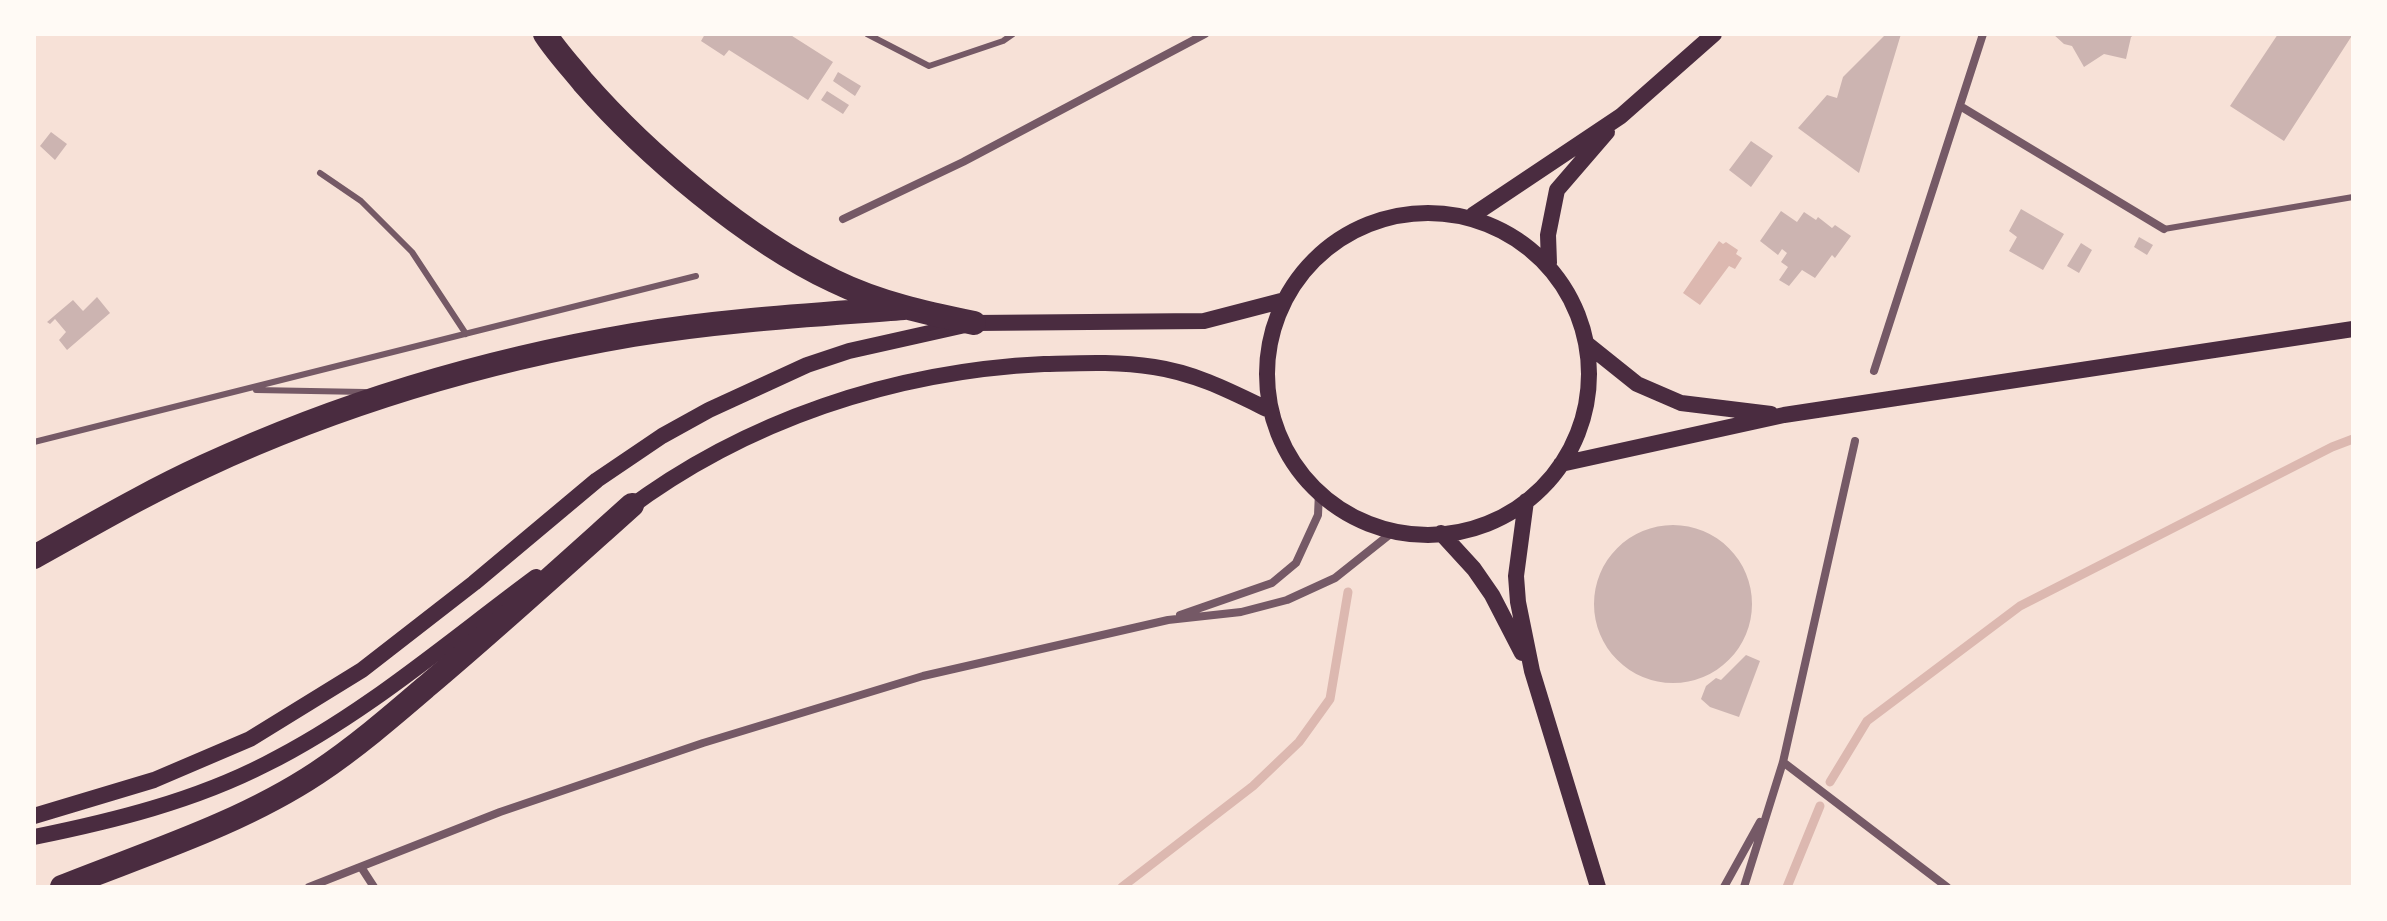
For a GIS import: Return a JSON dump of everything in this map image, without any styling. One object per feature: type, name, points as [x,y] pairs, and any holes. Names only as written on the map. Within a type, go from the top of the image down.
[{"type":"highway","points":[[545,34],[607,109],[650,150],[714,203],[781,252],[835,282],[904,308],[974,323]]},
{"type":"highway","points":[[34,557],[204,466],[396,393],[531,356],[634,335],[790,316],[904,308]]},
{"type":"highway","points":[[62,887],[199,832],[316,774],[457,661],[632,505]]},
{"type":"main road","points":[[1473,215],[1621,116],[1714,34]]},
{"type":"main road","points":[[1549,263],[1548,235],[1557,190],[1621,116]]},
{"type":"main road","points":[[1426,214],[1473,215],[1510,231],[1549,263],[1582,322],[1587,344],[1589,386],[1580,427],[1561,464],[1547,484],[1526,501],[1482,522],[1441,533],[1389,535],[1352,518],[1319,492],[1289,459],[1267,409],[1268,339],[1281,301],[1317,261],[1352,235],[1388,221],[1426,214]]},
{"type":"main road","points":[[34,816],[154,780],[250,739],[311,703],[362,670],[597,480],[662,436],[758,386],[849,351],[974,323],[1204,321],[1281,301]]},
{"type":"main road","points":[[1561,464],[1784,415],[2353,329]]},
{"type":"main road","points":[[1587,344],[1637,384],[1681,403],[1784,415]]},
{"type":"main road","points":[[34,837],[92,826],[173,802],[265,765],[353,714],[632,505],[697,463],[769,426],[845,398],[925,377],[1003,366],[1096,362],[1155,367],[1210,380],[1267,409]]},
{"type":"main road","points":[[1526,501],[1516,576],[1518,602],[1532,671],[1598,887]]},
{"type":"main road","points":[[1441,533],[1474,569],[1492,595],[1532,671]]},
{"type":"street","points":[[843,219],[963,162],[1205,34]]},
{"type":"street","points":[[1874,371],[1983,34]]},
{"type":"street","points":[[1960,106],[2164,229]]},
{"type":"street","points":[[1744,887],[1783,762],[1855,441]]},
{"type":"street","points":[[1168,620],[1272,583],[1296,563],[1318,515],[1319,492]]},
{"type":"street","points":[[309,887],[500,812],[703,743],[923,676],[1168,620],[1241,612],[1287,600],[1335,578],[1389,535]]},
{"type":"street","points":[[1783,762],[1947,887]]},
{"type":"street","points":[[1724,887],[1770,803]]},
{"type":"street","points":[[361,867],[374,887]]},
{"type":"lane","points":[[867,34],[929,66],[1003,41],[1013,34]]},
{"type":"lane","points":[[320,173],[361,201],[412,252],[466,334]]},
{"type":"lane","points":[[2164,229],[2353,197]]},
{"type":"lane","points":[[34,442],[696,276]]},
{"type":"lane","points":[[245,389],[396,393]]},
{"type":"shaded area","points":[[1719,241],[1738,250],[1736,254],[1742,258],[1735,269],[1729,266],[1700,305],[1683,293]]},
{"type":"building","points":[[705,34],[789,34],[833,62],[808,100],[729,50],[724,56],[701,41]]},
{"type":"building","points":[[1886,34],[1901,34],[1859,173],[1798,128],[1827,95],[1837,98],[1843,77]]},
{"type":"building","points":[[2053,34],[2135,34],[2131,37],[2126,59],[2104,54],[2084,67],[2072,46],[2064,44]]},
{"type":"building","points":[[2278,34],[2353,34],[2284,141],[2230,106]]},
{"type":"building","points":[[838,72],[861,86],[855,96],[833,81]]},
{"type":"building","points":[[827,91],[849,105],[843,114],[821,100]]},
{"type":"building","points":[[51,132],[67,144],[55,160],[40,146]]},
{"type":"building","points":[[1751,141],[1773,156],[1751,187],[1729,170]]},
{"type":"building","points":[[2021,209],[2064,234],[2043,270],[2009,251],[2017,237],[2009,231]]},
{"type":"building","points":[[1781,211],[1797,222],[1804,212],[1816,220],[1818,217],[1832,228],[1835,225],[1851,236],[1815,278],[1802,270],[1789,286],[1779,280],[1788,267],[1781,262],[1787,253],[1782,249],[1778,255],[1760,241]]},
{"type":"building","points":[[2139,237],[2153,245],[2147,255],[2134,247]]},
{"type":"building","points":[[2081,243],[2092,250],[2079,273],[2067,266]]},
{"type":"building","points":[[97,297],[110,313],[67,350],[59,340],[66,332],[55,319],[50,324],[47,322],[73,300],[83,311]]},
{"type":"building","points":[[1673,525],[1703,531],[1729,548],[1746,574],[1752,604],[1746,634],[1729,660],[1703,677],[1673,683],[1643,677],[1617,660],[1600,634],[1594,604],[1600,574],[1617,548],[1643,531]]},
{"type":"building","points":[[1746,655],[1760,661],[1739,717],[1710,707],[1701,699],[1706,686],[1716,678],[1721,680]]},
{"type":"waterway","points":[[1830,782],[1867,721],[2020,606],[2353,439]]},
{"type":"waterway","points":[[1122,887],[1253,786],[1299,742],[1330,699],[1348,592]]},
{"type":"waterway","points":[[1787,887],[1820,806]]}]
